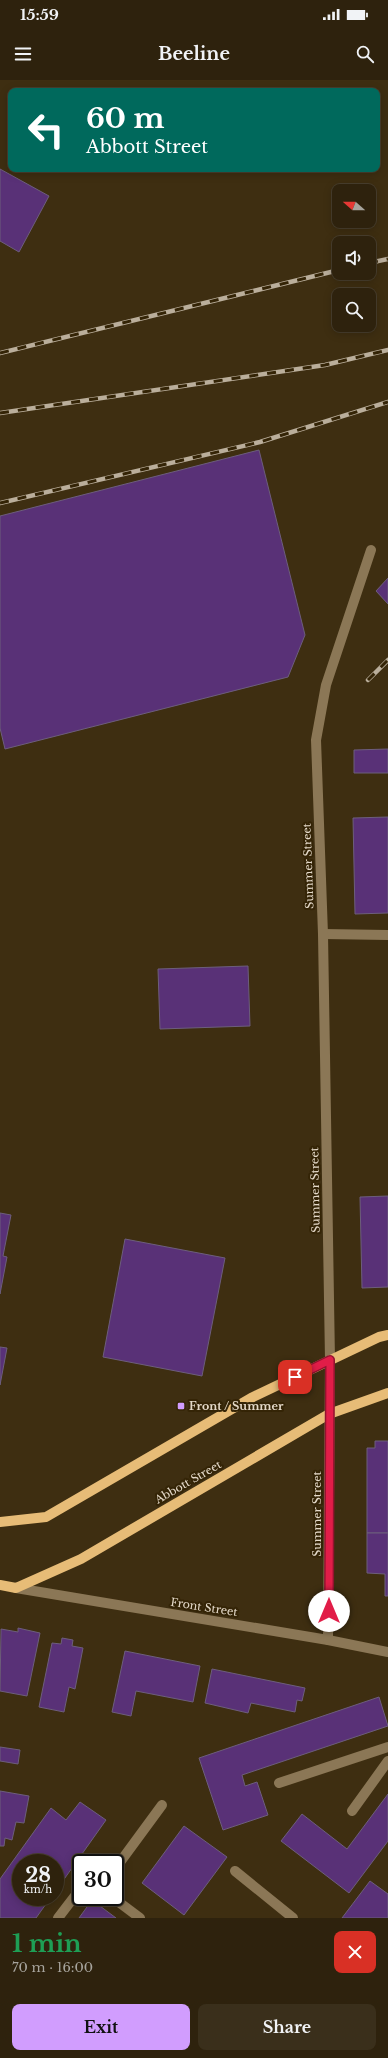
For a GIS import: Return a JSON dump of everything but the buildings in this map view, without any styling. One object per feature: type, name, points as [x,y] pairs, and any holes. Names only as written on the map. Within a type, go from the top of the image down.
[{"type":"main road","points":[[0,1522],[46,1517],[251,1398],[379,1337],[388,1335]]},
{"type":"main road","name":"Abbott Street","points":[[16,1588],[81,1559],[329,1414],[388,1393]]},
{"type":"main road","points":[[0,1586],[16,1588]]},
{"type":"street","name":"Summer Street","points":[[328,1640],[330,1360],[322,934],[316,740],[326,685],[371,550]]},
{"type":"street","points":[[322,934],[388,935]]},
{"type":"street","name":"Front Street","points":[[16,1588],[328,1640],[388,1652]]},
{"type":"street","points":[[279,1783],[388,1747]]},
{"type":"street","points":[[352,1810],[388,1761]]},
{"type":"street","points":[[124,1856],[162,1805]]},
{"type":"street","points":[[235,1871],[293,1918]]},
{"type":"street","points":[[58,1918],[72,1900]]},
{"type":"street","points":[[124,1906],[140,1918]]},
{"type":"railway","points":[[376,262],[388,259]]},
{"type":"railway","points":[[0,353],[332,272]]},
{"type":"railway","points":[[0,413],[325,365],[388,350]]},
{"type":"railway","points":[[0,503],[260,442],[388,402]]},
{"type":"railway","points":[[368,680],[388,660]]},
{"type":"place","name":"Front / Summer","points":[[181,1406]]},
{"type":"route","points":[[295,1377],[330,1360],[329,1611]]}]
